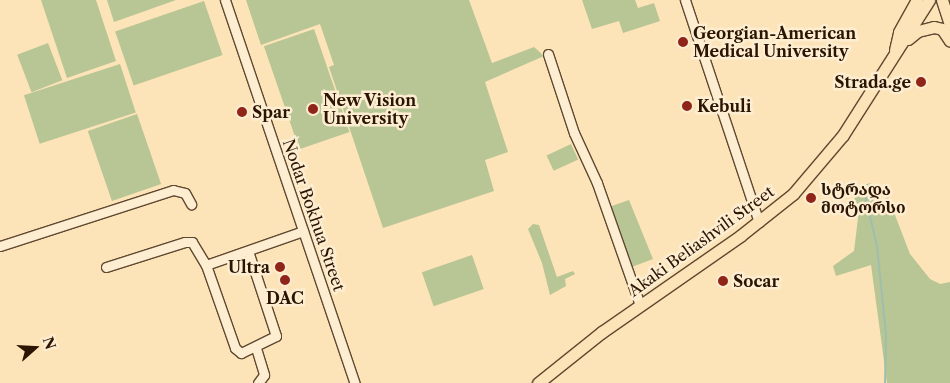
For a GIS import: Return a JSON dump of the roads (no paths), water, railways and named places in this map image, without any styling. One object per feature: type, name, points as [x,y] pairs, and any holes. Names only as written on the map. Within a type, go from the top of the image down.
[{"type":"main road","name":"Akaki Beliashvili Street","points":[[898,50],[899,32],[917,0]]},
{"type":"main road","name":"Akaki Beliashvili Street","points":[[538,383],[640,305],[759,222],[793,194],[831,152],[929,0]]},
{"type":"main road","points":[[942,0],[950,25]]},
{"type":"main road","points":[[898,50],[929,27],[942,29],[950,41]]},
{"type":"street","name":"Nodar Bokhua Street","points":[[225,0],[354,383]]},
{"type":"street","points":[[685,0],[759,222]]},
{"type":"street","points":[[548,54],[574,133],[597,183],[640,305]]},
{"type":"street","points":[[0,246],[173,190],[185,193],[191,204]]},
{"type":"street","points":[[206,265],[303,231]]},
{"type":"street","points":[[106,267],[185,242],[192,242],[206,265],[236,350],[241,353],[274,340],[276,333],[248,251]]},
{"type":"street","points":[[256,348],[264,375],[258,383]]},
{"type":"waterway","points":[[865,195],[877,246],[886,335],[885,383]]},
{"type":"place","name":"Georgian-American Medical University","points":[[683,42]]},
{"type":"place","name":"Strada.ge","points":[[921,82]]},
{"type":"place","name":"Kebuli","points":[[687,106]]},
{"type":"place","name":"New Vision University","points":[[313,109]]},
{"type":"place","name":"Spar","points":[[242,112]]},
{"type":"place","name":"სტრადა მოტორსი","points":[[811,198]]},
{"type":"place","name":"Ultra","points":[[280,267]]},
{"type":"place","name":"DAC","points":[[285,280]]},
{"type":"place","name":"Socar","points":[[723,281]]}]
